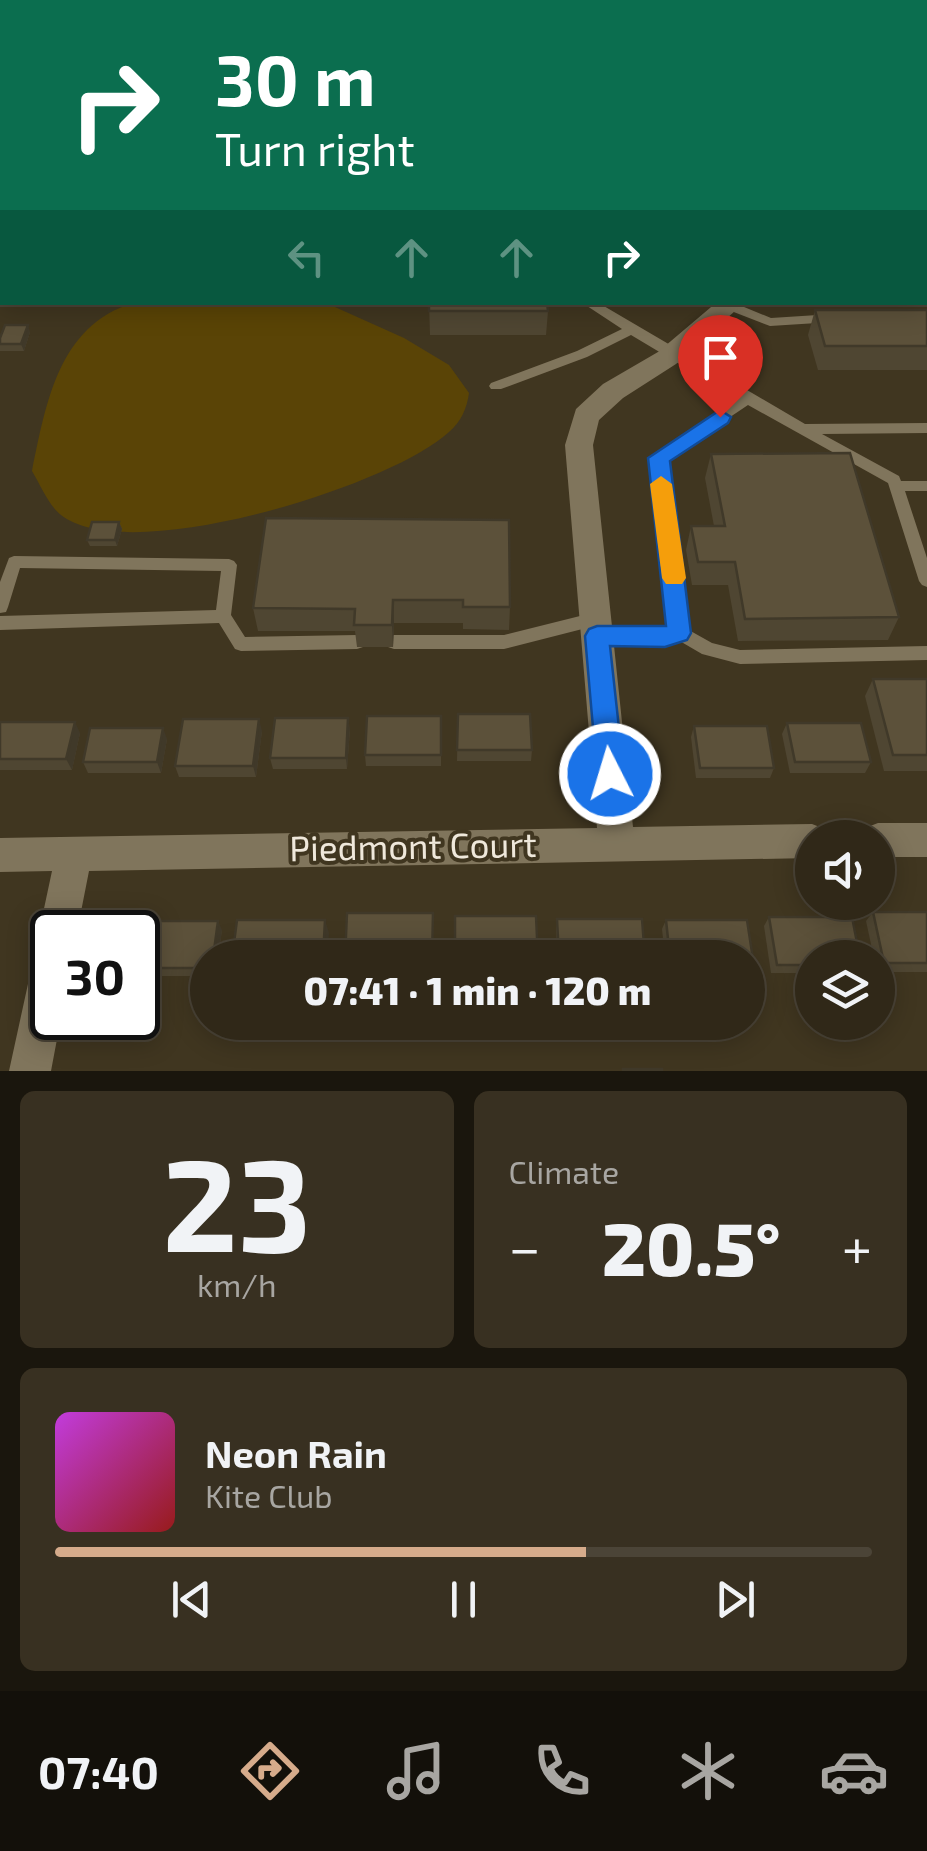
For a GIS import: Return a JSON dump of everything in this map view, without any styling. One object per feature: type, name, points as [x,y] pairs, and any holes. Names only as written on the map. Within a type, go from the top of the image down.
[{"type":"street","points":[[617,842],[579,445],[586,416],[613,390],[670,356],[731,305]]},
{"type":"street","points":[[895,840],[927,840]]},
{"type":"street","name":"Piedmont Court","points":[[0,855],[795,841]]},
{"type":"street","points":[[63,910],[74,855]]},
{"type":"street","points":[[30,1071],[36,1040]]},
{"type":"lane","points":[[592,305],[670,356],[894,480],[927,581]]},
{"type":"lane","points":[[734,305],[770,322],[848,317]]},
{"type":"lane","points":[[496,386],[582,354],[630,330]]},
{"type":"lane","points":[[679,633],[659,458],[748,400]]},
{"type":"lane","points":[[802,429],[927,428]]},
{"type":"lane","points":[[896,486],[927,486]]},
{"type":"lane","points":[[0,607],[14,562],[229,565],[223,616],[241,644],[357,642]]},
{"type":"lane","points":[[0,623],[223,616]]},
{"type":"lane","points":[[394,642],[504,642],[596,627],[665,637],[679,633],[708,649],[740,657],[927,653]]},
{"type":"shaded area","points":[[128,305],[330,305],[404,338],[449,365],[469,393],[467,404],[453,428],[418,453],[319,496],[259,514],[198,526],[142,532],[95,529],[61,515],[32,471],[50,394],[60,371],[88,330],[108,314]]},
{"type":"building","points":[[429,305],[547,305],[548,311],[429,311]]},
{"type":"building","points":[[815,310],[927,310],[927,346],[825,346]]},
{"type":"building","points":[[5,325],[28,325],[21,344],[0,344]]},
{"type":"building","points":[[850,453],[899,617],[745,619],[735,562],[698,562],[691,526],[725,526],[711,454]]},
{"type":"building","points":[[266,518],[509,520],[510,607],[463,607],[463,600],[393,600],[392,625],[354,625],[355,609],[253,608]]},
{"type":"building","points":[[92,522],[119,522],[115,540],[87,540]]},
{"type":"building","points":[[873,679],[927,679],[927,755],[893,755]]},
{"type":"building","points":[[458,714],[530,714],[532,750],[457,750]]},
{"type":"building","points":[[367,716],[441,716],[441,755],[365,755]]},
{"type":"building","points":[[275,718],[348,718],[346,758],[270,758]]},
{"type":"building","points":[[183,719],[259,719],[253,766],[175,766]]},
{"type":"building","points":[[0,722],[75,722],[66,759],[0,759]]},
{"type":"building","points":[[787,723],[861,723],[871,762],[795,762]]},
{"type":"building","points":[[694,726],[767,726],[774,768],[700,768]]},
{"type":"building","points":[[90,728],[163,728],[157,762],[83,762]]},
{"type":"building","points":[[895,912],[927,912],[927,963],[895,963],[895,940],[879,940],[875,920],[895,920]]},
{"type":"building","points":[[347,913],[433,913],[432,940],[346,940]]},
{"type":"building","points":[[455,916],[536,916],[537,940],[455,940]]},
{"type":"building","points":[[769,917],[853,920],[856,940],[795,940],[795,965],[777,965]]},
{"type":"building","points":[[557,919],[642,919],[644,940],[558,940]]},
{"type":"building","points":[[237,920],[325,920],[324,940],[234,940]]},
{"type":"building","points":[[666,920],[747,920],[750,940],[668,940]]},
{"type":"building","points":[[160,921],[218,921],[215,940],[190,940],[190,968],[160,968]]},
{"type":"building","points":[[662,1069],[662,1071],[623,1071]]},
{"type":"slow traffic","points":[[661,484],[674,578]]},
{"type":"route","points":[[610,774],[597,636],[665,637],[679,633],[659,458],[720,417]]}]
